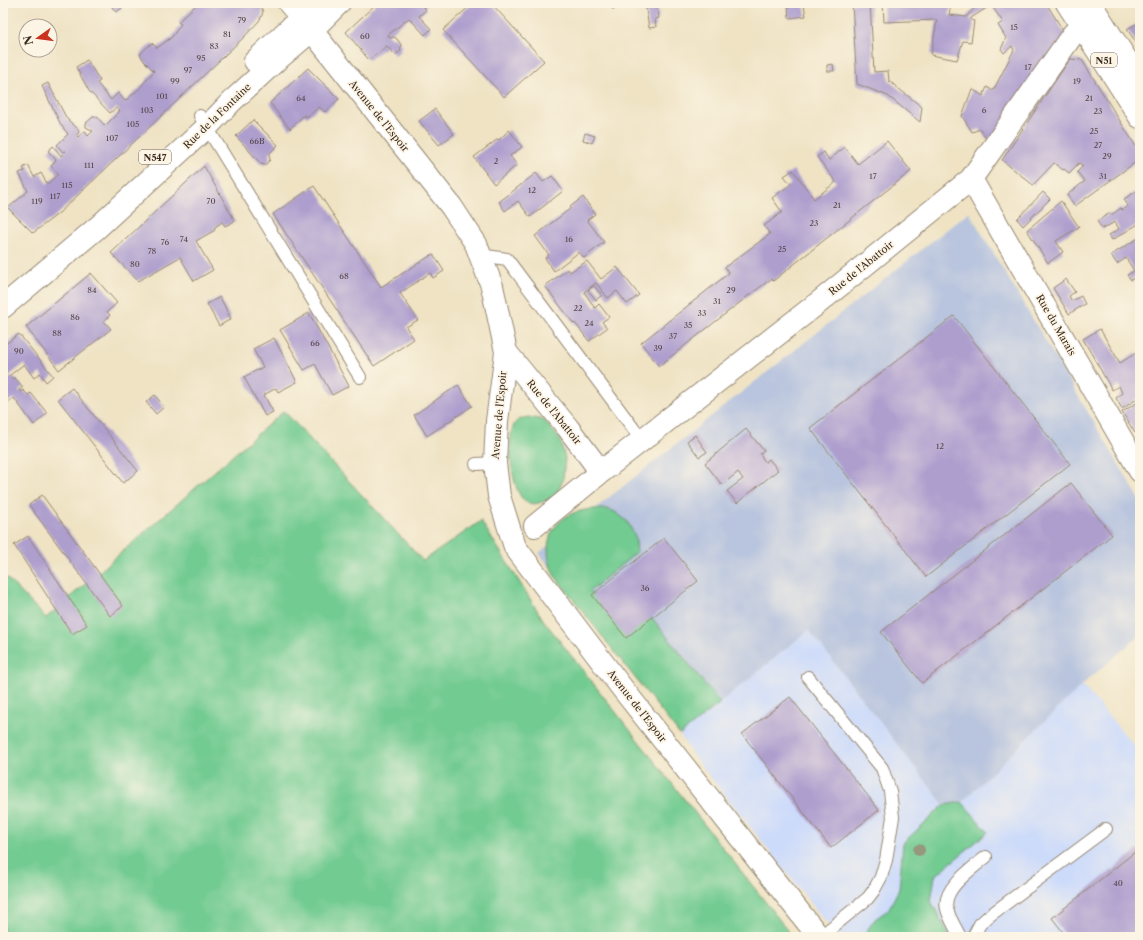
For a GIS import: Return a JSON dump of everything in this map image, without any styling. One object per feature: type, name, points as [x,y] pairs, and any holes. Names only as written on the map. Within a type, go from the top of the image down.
[{"type":"street","name":"Rue de la Fontaine","points":[[3,307],[98,227],[204,121],[267,49],[317,3]]},
{"type":"street","name":"Rue de la Fontaine","points":[[301,17],[339,3]]},
{"type":"street","name":"N51","points":[[1067,3],[1140,117]]},
{"type":"street","name":"N51","points":[[1090,3],[1140,83]]},
{"type":"street","name":"Avenue de l'Espoir","points":[[301,17],[451,206],[476,244],[492,286],[506,352],[497,421],[485,463],[515,547],[622,688],[820,937]]},
{"type":"street","points":[[1082,26],[1099,37],[1128,77],[1140,83]]},
{"type":"street","name":"Rue de l'Abattoir","points":[[536,526],[601,472],[818,302],[971,179],[1073,34],[1082,26]]},
{"type":"street","name":"Rue de la Fontaine","points":[[3,291],[204,121]]},
{"type":"street","name":"Rue du Marais","points":[[971,179],[1140,471]]},
{"type":"street","name":"Rue de l'Abattoir","points":[[506,352],[568,428],[601,472]]},
{"type":"lane","points":[[204,121],[360,377]]},
{"type":"lane","points":[[480,255],[507,259],[642,440]]},
{"type":"lane","points":[[808,677],[882,768],[890,791],[893,817],[886,860],[881,876],[874,890],[868,898],[820,937]]},
{"type":"lane","points":[[973,937],[980,924],[989,916],[1106,829]]},
{"type":"lane","points":[[960,937],[946,908],[947,897],[951,888],[986,856]]},
{"type":"shaded area","points":[[969,212],[1140,500],[1140,635],[1082,685],[962,802],[944,805],[809,630],[680,735],[539,553]]},
{"type":"shaded area","points":[[809,630],[944,805],[962,802],[1082,685],[1140,752],[1140,937],[838,937],[692,754],[680,735]]},
{"type":"green space","points":[[284,411],[423,561],[481,521],[544,621],[793,937],[3,937],[3,574],[46,618]]},
{"type":"green space","points":[[528,417],[544,420],[560,439],[565,458],[563,480],[555,497],[534,504],[528,503],[522,499],[518,491],[514,480],[510,444],[513,426],[519,419]]},
{"type":"green space","points":[[591,509],[607,509],[615,512],[627,521],[635,536],[637,552],[590,591],[624,633],[648,613],[720,703],[680,735],[554,575],[548,548],[552,532],[557,524],[564,518],[573,513]]},
{"type":"green space","points":[[962,802],[988,832],[935,876],[931,901],[950,937],[865,937],[866,932],[875,919],[888,910],[899,889],[903,843],[944,805]]},
{"type":"building","points":[[109,3],[118,3],[122,8],[116,12]]},
{"type":"building","points":[[198,3],[258,3],[263,11],[259,21],[244,37],[59,213],[33,233],[8,208],[28,191],[19,173],[25,171],[23,168],[28,165],[34,177],[41,173],[47,184],[58,174],[51,166],[56,160],[48,151],[53,146],[61,156],[66,151],[63,152],[57,145],[68,134],[61,125],[42,86],[48,83],[67,119],[78,129],[78,137],[85,131],[88,136],[93,131],[86,127],[86,123],[93,117],[97,117],[105,126],[120,111],[116,108],[110,113],[89,91],[76,67],[87,60],[100,81],[97,83],[111,100],[118,93],[125,101],[138,90],[154,71],[144,61],[140,54],[152,43],[157,48],[172,37],[181,24],[178,22]]},
{"type":"building","points":[[377,3],[429,3],[424,8],[426,10],[419,16],[431,29],[425,35],[409,18],[388,35],[390,38],[394,37],[397,39],[402,46],[400,48],[401,51],[395,55],[387,46],[369,60],[346,32]]},
{"type":"building","points":[[473,3],[491,3],[544,61],[504,97],[443,30]]},
{"type":"building","points":[[611,3],[619,3],[620,8],[612,9]]},
{"type":"building","points":[[645,3],[656,3],[659,18],[655,19],[656,27],[649,28]]},
{"type":"building","points":[[852,3],[870,3],[874,72],[888,71],[889,81],[922,107],[920,122],[888,96],[857,84]]},
{"type":"building","points":[[883,3],[949,3],[951,4],[949,15],[966,17],[979,3],[1046,3],[1066,35],[995,136],[986,139],[980,129],[972,132],[962,116],[972,89],[983,96],[987,87],[993,91],[1014,50],[1012,46],[1004,53],[1001,49],[1006,38],[998,25],[1003,22],[991,5],[971,18],[971,20],[974,21],[971,42],[963,41],[957,60],[931,55],[937,20],[884,22]]},
{"type":"building","points":[[804,5],[806,16],[789,18],[788,6]]},
{"type":"building","points":[[1140,22],[1140,48],[1127,29]]},
{"type":"building","points":[[1070,59],[1082,60],[1140,153],[1140,159],[1075,206],[1067,195],[1085,181],[1077,172],[1083,166],[1079,163],[1069,173],[1054,163],[1033,185],[1002,160]]},
{"type":"building","points":[[833,64],[834,71],[827,71],[827,65]]},
{"type":"building","points":[[308,68],[339,99],[325,112],[319,107],[307,117],[304,115],[290,129],[270,103]]},
{"type":"building","points":[[435,109],[454,134],[439,145],[419,121]]},
{"type":"building","points":[[253,120],[278,145],[269,154],[270,160],[265,165],[261,164],[236,136]]},
{"type":"building","points":[[509,130],[522,147],[510,156],[517,165],[494,184],[474,157],[498,139],[499,140]]},
{"type":"building","points":[[585,133],[595,136],[592,143],[583,140]]},
{"type":"building","points":[[887,141],[911,171],[773,281],[771,279],[748,296],[659,366],[641,343],[729,273],[725,267],[770,234],[764,226],[782,212],[772,198],[791,184],[784,176],[793,170],[814,199],[836,182],[817,157],[824,152],[829,160],[845,147],[858,164]]},
{"type":"building","points":[[204,166],[235,221],[225,226],[222,222],[214,228],[215,230],[196,241],[213,270],[194,281],[180,257],[138,281],[111,253]]},
{"type":"building","points":[[536,173],[543,182],[552,176],[563,191],[530,217],[518,201],[505,211],[499,202]]},
{"type":"building","points":[[314,186],[381,287],[433,254],[444,271],[433,278],[430,273],[400,293],[418,320],[406,327],[414,339],[374,366],[273,214]]},
{"type":"building","points":[[1140,189],[1140,223],[1112,240],[1109,235],[1119,229],[1115,222],[1102,229],[1097,221],[1110,213],[1111,215],[1121,208],[1122,210],[1128,206],[1124,199]]},
{"type":"building","points":[[1043,192],[1050,199],[1023,226],[1017,219]]},
{"type":"building","points":[[583,197],[595,214],[587,220],[604,242],[584,258],[579,252],[554,271],[545,258],[549,255],[535,236]]},
{"type":"building","points":[[1061,201],[1079,227],[1056,241],[1063,252],[1048,263],[1027,230]]},
{"type":"building","points":[[1140,237],[1140,275],[1131,280],[1127,275],[1134,271],[1126,258],[1117,264],[1111,255]]},
{"type":"building","points":[[587,261],[601,279],[617,267],[639,295],[627,304],[617,291],[608,298],[596,283],[584,292],[595,308],[599,304],[609,317],[602,322],[607,328],[589,341],[545,286],[568,269],[570,272]]},
{"type":"building","points":[[91,273],[117,303],[107,312],[110,315],[104,321],[111,329],[59,370],[26,327]]},
{"type":"building","points":[[1066,279],[1075,292],[1069,296],[1072,301],[1081,296],[1085,304],[1069,314],[1053,288]]},
{"type":"building","points":[[594,286],[602,295],[596,300],[588,290]]},
{"type":"building","points":[[220,297],[231,319],[219,326],[207,304]]},
{"type":"building","points":[[309,313],[349,386],[332,395],[315,364],[304,370],[280,330]]},
{"type":"building","points":[[954,316],[1070,464],[926,577],[810,428]]},
{"type":"building","points":[[1100,329],[1120,363],[1136,353],[1140,359],[1140,397],[1122,409],[1116,398],[1122,393],[1119,386],[1112,390],[1083,339]]},
{"type":"building","points":[[19,334],[53,376],[46,382],[40,373],[34,378],[24,364],[9,376],[11,378],[15,378],[23,387],[19,390],[20,392],[23,390],[28,395],[31,393],[47,413],[34,425],[14,398],[3,405],[3,346]]},
{"type":"building","points":[[274,338],[297,382],[278,392],[276,388],[264,395],[273,412],[265,416],[244,377],[263,367],[253,349]]},
{"type":"building","points":[[458,385],[472,406],[427,436],[414,415]]},
{"type":"building","points":[[72,388],[138,471],[123,483],[58,399]]},
{"type":"building","points":[[155,395],[164,407],[156,414],[146,402]]},
{"type":"building","points":[[1138,402],[1140,406],[1140,430],[1135,433],[1122,412]]},
{"type":"building","points":[[746,429],[764,451],[760,454],[765,462],[769,459],[778,470],[737,503],[727,491],[743,479],[738,472],[722,485],[705,463]]},
{"type":"building","points":[[695,435],[707,452],[699,457],[687,441]]},
{"type":"building","points":[[1071,483],[1112,535],[922,683],[881,632]]},
{"type":"building","points":[[42,495],[123,606],[110,616],[29,505]]},
{"type":"building","points":[[28,536],[87,625],[72,634],[14,545]]},
{"type":"building","points":[[664,538],[698,581],[626,638],[592,595]]},
{"type":"building","points":[[790,697],[879,810],[831,848],[742,734]]},
{"type":"building","points":[[1140,848],[1140,937],[1067,937],[1052,918]]}]
